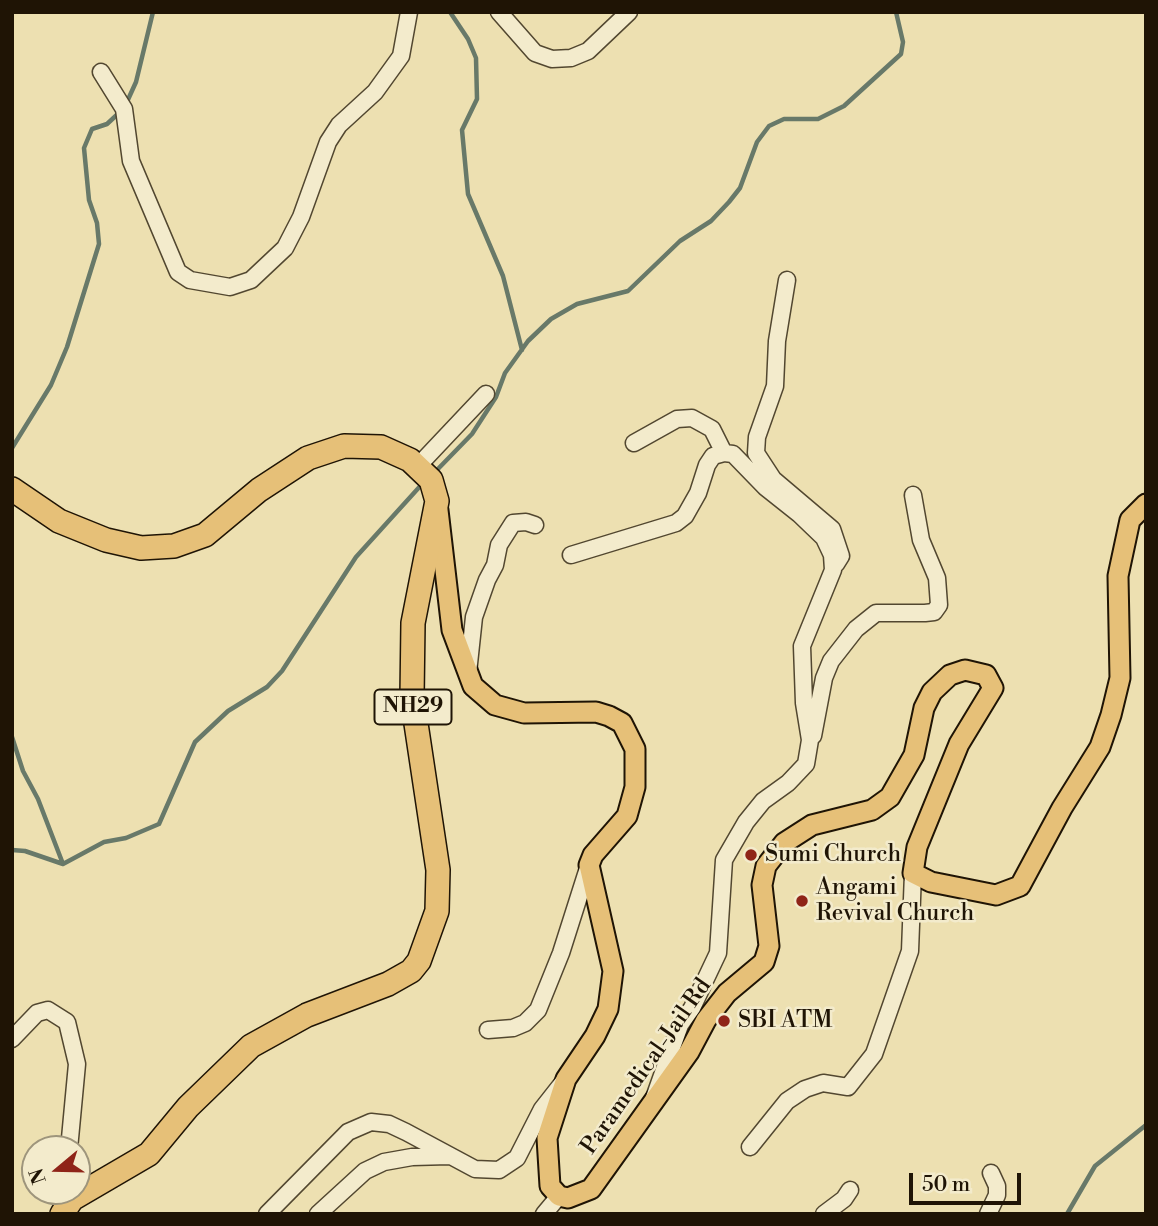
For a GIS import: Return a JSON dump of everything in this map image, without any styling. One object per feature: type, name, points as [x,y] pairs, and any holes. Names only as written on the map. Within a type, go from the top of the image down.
[{"type":"highway","points":[[12,489],[59,521],[106,540],[141,548],[174,546],[205,535],[259,490],[298,464],[344,446],[381,447],[418,466],[431,480],[436,501]]},
{"type":"highway","name":"NH29","points":[[91,1188],[149,1154],[188,1107],[251,1046],[307,1015],[388,984],[411,971],[419,961],[437,911],[438,870],[412,697],[412,648],[415,611],[436,501]]},
{"type":"main road","points":[[436,501],[452,630],[473,686],[495,705],[524,713],[596,712],[622,723],[629,734],[635,749],[636,767],[627,816],[593,855],[589,865]]},
{"type":"main road","points":[[913,873],[931,882],[996,895],[1020,886],[1035,863],[1062,808],[1100,747],[1111,715],[1120,678],[1118,576],[1130,520],[1146,504]]},
{"type":"main road","name":"Paramedical-Jail Rd","points":[[589,865],[613,971],[608,1009],[595,1036],[566,1079],[547,1138],[548,1176],[560,1205],[568,1198],[591,1189],[727,992],[764,962],[769,946],[762,885],[766,866],[784,843],[812,825],[872,810],[890,797],[914,754],[924,708],[932,692],[957,672],[965,670],[986,675],[993,683],[991,695],[959,744],[917,847],[913,873]]},
{"type":"street","points":[[101,72],[124,109],[131,161],[178,272],[199,282],[230,286],[251,279],[285,248],[300,217],[328,142],[339,125],[375,92],[401,56],[409,12]]},
{"type":"street","points":[[499,12],[534,53],[552,59],[571,58],[589,51],[629,12]]},
{"type":"street","points":[[786,280],[775,386],[757,437],[756,453],[773,479],[832,529],[841,556],[802,646],[803,703],[809,752]]},
{"type":"street","points":[[418,466],[486,394]]},
{"type":"street","points":[[634,443],[677,419],[692,418],[712,429],[724,453]]},
{"type":"street","points":[[571,555],[676,523],[685,516],[698,493],[713,456],[724,453],[733,454],[765,487],[824,538],[832,555],[833,570]]},
{"type":"street","points":[[652,1104],[676,1034],[718,953],[724,860],[746,822],[763,801],[800,771],[809,752],[824,678],[841,646],[866,619],[876,613],[934,612],[939,606],[937,578],[921,540],[913,495]]},
{"type":"street","points":[[468,676],[474,617],[495,565],[499,545],[513,523],[526,522],[535,525]]},
{"type":"street","points":[[488,1030],[513,1028],[525,1023],[538,1010],[561,953],[589,865]]},
{"type":"street","points":[[750,1147],[787,1101],[805,1089],[823,1083],[848,1087],[874,1054],[910,951],[913,873]]},
{"type":"street","points":[[12,1039],[37,1013],[48,1010],[67,1022],[77,1064],[70,1135]]},
{"type":"street","points":[[267,1214],[357,1126],[371,1122],[389,1124],[475,1169],[499,1170],[517,1157],[547,1102],[566,1079]]},
{"type":"street","points":[[318,1214],[365,1171],[384,1162],[412,1157],[451,1156]]},
{"type":"street","points":[[988,1214],[997,1195],[997,1186],[991,1173]]},
{"type":"street","points":[[824,1214],[844,1199],[850,1190]]},
{"type":"street","points":[[544,1214],[560,1205]]},
{"type":"waterway","points":[[126,104],[136,82],[153,12]]},
{"type":"waterway","points":[[450,12],[468,39],[476,58],[477,99],[462,130],[468,194],[503,276],[522,350]]},
{"type":"waterway","points":[[435,472],[472,434],[496,397],[505,373],[528,341],[551,319],[577,304],[628,291],[680,241],[711,221],[729,202],[740,188],[757,142],[769,126],[784,119],[818,119],[844,106],[901,54],[903,42],[896,12]]},
{"type":"waterway","points":[[12,448],[51,385],[67,347],[99,244],[97,223],[89,200],[84,148],[92,129],[107,124],[121,111]]},
{"type":"waterway","points":[[12,850],[25,851],[63,864],[104,842],[126,838],[159,824],[195,742],[228,711],[267,687],[282,671],[356,557],[423,483]]},
{"type":"waterway","points":[[12,737],[23,771],[38,799],[63,864]]},
{"type":"waterway","points":[[1067,1214],[1095,1166],[1146,1125]]},
{"type":"place","name":"Sumi Church","points":[[751,855]]},
{"type":"place","name":"Angami Revival Church","points":[[802,901]]},
{"type":"place","name":"SBI ATM","points":[[724,1021]]}]
